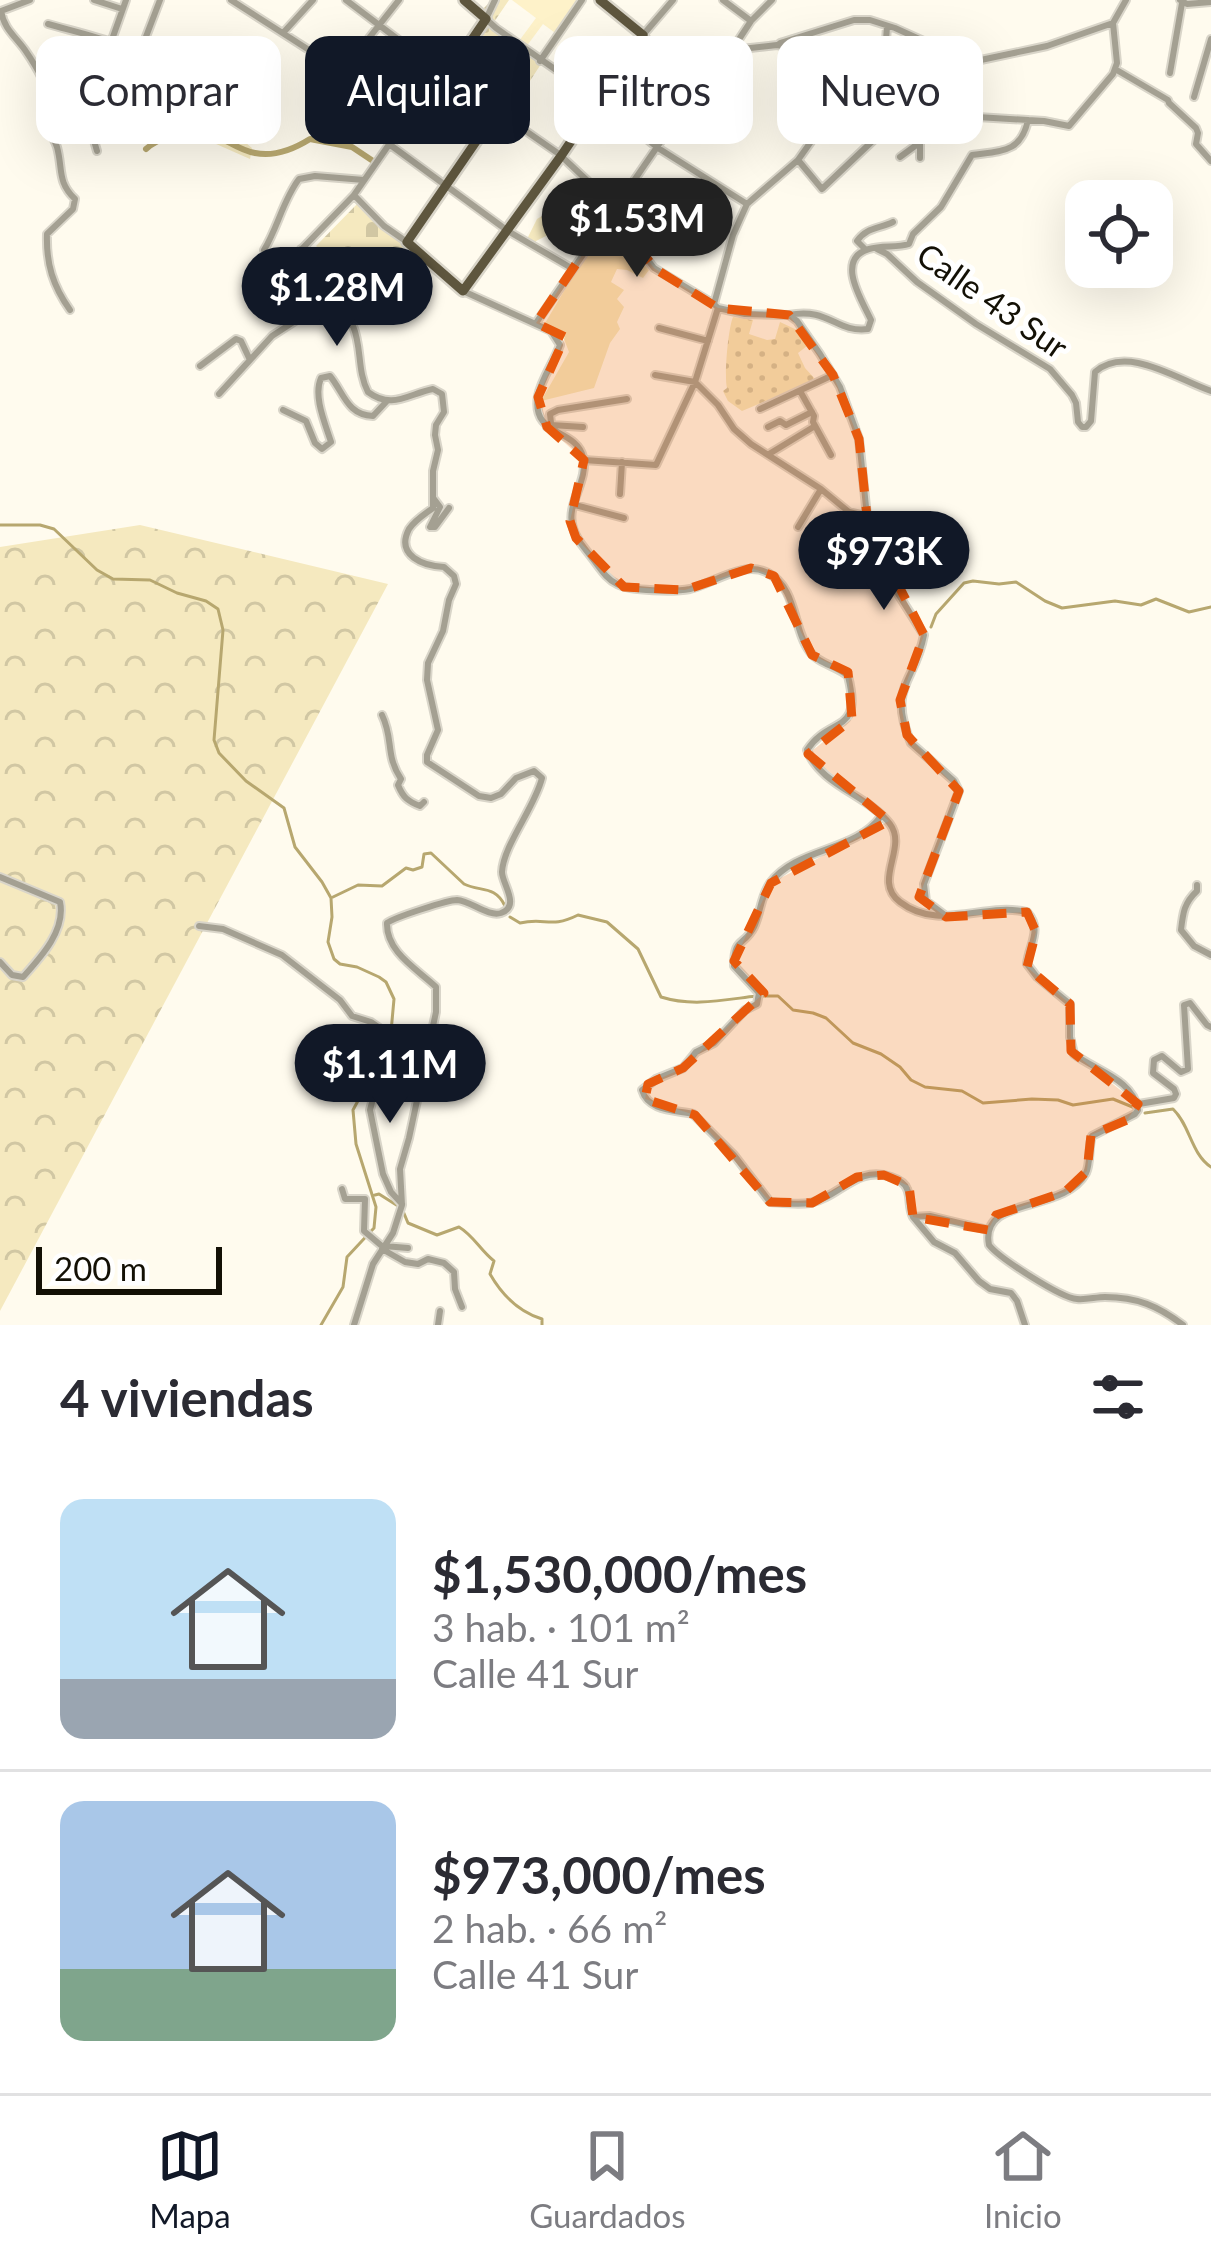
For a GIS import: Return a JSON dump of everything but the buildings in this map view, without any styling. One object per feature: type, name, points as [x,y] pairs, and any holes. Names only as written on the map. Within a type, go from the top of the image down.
[{"type":"main road","points":[[464,0],[486,19],[477,36]]},
{"type":"main road","points":[[600,0],[644,35]]},
{"type":"main road","points":[[473,144],[406,242],[463,291],[569,144]]},
{"type":"street","points":[[30,0],[0,11],[3,26],[26,51],[50,102],[48,128],[57,147],[59,178],[75,199],[73,209],[47,234],[46,245],[53,283],[70,310]]},
{"type":"street","points":[[94,0],[124,4],[114,36]]},
{"type":"street","points":[[146,36],[160,0]]},
{"type":"street","points":[[231,0],[305,48]]},
{"type":"street","points":[[283,34],[313,0]]},
{"type":"street","points":[[346,0],[394,36]]},
{"type":"street","points":[[369,36],[399,0]]},
{"type":"street","points":[[495,0],[486,19],[554,70]]},
{"type":"street","points":[[540,61],[582,0]]},
{"type":"street","points":[[644,35],[673,0]]},
{"type":"street","points":[[723,0],[751,21]]},
{"type":"street","points":[[741,36],[772,0]]},
{"type":"street","points":[[983,118],[1069,126],[1115,68],[1113,23],[1126,0]]},
{"type":"street","points":[[1170,73],[1181,1],[1211,2]]},
{"type":"street","points":[[753,47],[854,20],[870,20],[976,61],[1047,46],[1113,23]]},
{"type":"street","points":[[48,24],[91,36]]},
{"type":"street","points":[[886,26],[886,36]]},
{"type":"street","points":[[1193,97],[1211,39]]},
{"type":"street","points":[[1115,68],[1168,100],[1196,128],[1196,144],[1211,160]]},
{"type":"street","points":[[530,134],[608,200],[654,268],[716,306],[745,314],[818,314],[866,330],[871,320],[856,291],[855,261],[866,250],[909,244],[941,207],[972,155],[1013,146],[1024,136],[1028,120]]},
{"type":"street","points":[[95,144],[97,151]]},
{"type":"street","points":[[219,394],[272,336],[301,314],[303,290],[294,257],[354,194],[389,144],[507,230],[573,269]]},
{"type":"street","points":[[653,144],[747,204]]},
{"type":"street","points":[[536,323],[661,144]]},
{"type":"street","points":[[584,460],[656,465],[695,382],[733,235],[747,204],[810,144]]},
{"type":"street","points":[[798,160],[822,189],[869,144]]},
{"type":"street","points":[[900,157],[916,144]]},
{"type":"street","points":[[919,144],[920,158]]},
{"type":"street","points":[[264,250],[299,179],[364,180]]},
{"type":"street","points":[[354,194],[406,242]]},
{"type":"street","points":[[866,250],[857,241],[860,236],[893,222]]},
{"type":"street","points":[[301,249],[329,310],[353,326],[364,388],[387,401],[434,389],[442,394],[444,412],[435,435],[434,508],[414,523],[406,538],[417,562],[444,567],[455,584],[443,631],[428,663],[438,730],[427,762],[479,796],[491,798],[516,778],[534,771],[542,778],[501,875],[510,895],[506,911],[498,914],[456,900],[396,916],[387,923],[386,933],[404,960],[436,987],[436,1012],[400,1169],[403,1205],[393,1233],[373,1264],[357,1325]]},
{"type":"street","name":"Calle 43 Sur","points":[[877,249],[987,332],[1050,369],[1072,395],[1082,427],[1090,421],[1095,372],[1109,363],[1143,365],[1211,391]]},
{"type":"street","points":[[463,291],[551,331],[560,345],[538,397],[539,415],[574,441],[584,460],[570,521],[582,546],[608,578],[624,587],[685,590],[751,568],[774,576],[794,607],[809,651],[843,670],[850,682],[848,717],[814,740],[808,754],[894,831],[888,877],[891,892],[908,907],[933,917],[997,909],[1027,912],[1036,923],[1027,964],[1070,1004],[1074,1054],[1128,1089],[1138,1105]]},
{"type":"street","points":[[789,315],[833,375],[848,405],[859,439],[865,516],[888,578],[924,635],[900,700],[910,742],[954,781],[958,791],[924,884],[926,901],[946,916]]},
{"type":"street","points":[[658,328],[708,341]]},
{"type":"street","points":[[200,366],[236,339],[250,360]]},
{"type":"street","points":[[655,374],[695,382],[734,429],[849,512],[865,516]]},
{"type":"street","points":[[760,409],[833,375]]},
{"type":"street","points":[[283,410],[306,421],[322,449],[331,442],[319,397],[321,378],[330,376],[359,415],[373,416],[387,401]]},
{"type":"street","points":[[800,391],[831,455]]},
{"type":"street","points":[[548,426],[550,414],[558,410],[627,399]]},
{"type":"street","points":[[769,427],[780,421],[786,425],[812,412]]},
{"type":"street","points":[[548,426],[584,427]]},
{"type":"street","points":[[769,454],[815,426]]},
{"type":"street","points":[[620,494],[622,462]]},
{"type":"street","points":[[798,527],[821,489]]},
{"type":"street","points":[[434,499],[440,507],[430,527],[449,508]]},
{"type":"street","points":[[573,504],[624,518]]},
{"type":"street","points":[[382,715],[392,768],[401,779],[400,791],[405,800],[420,806],[424,802]]},
{"type":"street","points":[[881,816],[871,827],[784,869],[771,883],[758,904],[752,931],[735,948],[734,966],[757,990],[757,1004],[683,1068],[642,1090],[649,1103],[698,1118],[734,1154],[770,1202],[812,1203],[869,1174],[905,1185],[913,1217],[934,1242],[955,1253],[979,1281],[1011,1293],[1024,1325]]},
{"type":"street","points":[[0,877],[60,902],[62,914],[57,931],[23,977],[12,975],[0,962]]},
{"type":"street","points":[[1197,885],[1183,911],[1181,930],[1194,946],[1211,955]]},
{"type":"street","points":[[199,926],[223,928],[282,956],[331,991],[352,1016],[390,1035],[370,1110],[383,1174],[403,1205]]},
{"type":"street","points":[[1138,1105],[1176,1094],[1153,1073],[1154,1060],[1162,1056],[1181,1072],[1188,1069],[1184,1005],[1190,1003],[1211,1027]]},
{"type":"street","points":[[1138,1105],[1127,1120],[1092,1136],[1087,1172],[1078,1182],[1048,1200],[999,1214],[988,1230],[989,1245],[1062,1295],[1078,1300],[1141,1300],[1183,1325]]},
{"type":"street","points":[[342,1189],[344,1198],[365,1199],[366,1233],[383,1247],[405,1262],[431,1259],[454,1272],[462,1307]]},
{"type":"street","points":[[913,1217],[930,1216],[988,1230]]},
{"type":"street","points":[[383,1247],[408,1248]]},
{"type":"street","points":[[438,1325],[440,1311]]},
{"type":"highlighted area","points":[[612,211],[654,268],[718,308],[789,315],[833,375],[859,439],[868,526],[924,635],[900,700],[907,735],[959,791],[919,897],[946,917],[1027,912],[1036,932],[1027,967],[1070,1004],[1071,1051],[1138,1104],[1127,1120],[1091,1135],[1087,1171],[1065,1192],[996,1215],[988,1230],[913,1217],[909,1186],[884,1175],[857,1177],[812,1203],[770,1202],[695,1115],[645,1099],[648,1084],[683,1068],[764,993],[734,961],[771,883],[889,821],[808,754],[852,719],[848,672],[812,655],[774,576],[751,568],[685,590],[624,587],[576,538],[570,521],[584,460],[547,427],[538,397],[565,337],[536,323]]},
{"type":"shaded area","points":[[512,0],[580,0],[558,35],[543,24],[530,42],[530,36],[523,36],[536,18]]},
{"type":"green space","points":[[492,0],[509,0],[494,22],[512,36],[466,36],[479,19],[479,8]]},
{"type":"green space","points":[[530,50],[541,64],[530,81]]},
{"type":"green space","points":[[216,144],[247,144],[252,148],[250,159]]},
{"type":"green space","points":[[563,196],[580,204],[581,221],[569,231],[556,231],[536,241],[536,247],[530,244],[527,239],[537,219]]},
{"type":"green space","points":[[359,202],[405,245],[394,259],[387,254],[357,284],[316,246]]},
{"type":"green space","points":[[616,228],[649,270],[643,278],[617,269],[611,282],[624,290],[617,299],[624,307],[617,322],[620,329],[594,388],[541,401],[569,352],[564,339],[544,325],[594,240],[603,241]]},
{"type":"green space","points":[[733,317],[753,320],[749,334],[767,340],[775,339],[780,322],[797,330],[807,346],[798,353],[816,380],[742,411],[728,401],[723,391]]},
{"type":"green space","points":[[140,525],[388,584],[0,1311],[0,547]]},
{"type":"waterway","points":[[146,149],[171,136],[200,131],[255,153],[284,151],[310,139],[352,147],[373,161]]},
{"type":"waterway","points":[[0,525],[54,529],[113,579],[150,580],[218,609],[223,630],[214,740],[219,753],[246,781],[284,808],[295,847],[331,898],[328,942],[334,959],[379,977],[394,999],[391,1032],[370,1066],[367,1084],[353,1110],[356,1144],[376,1207],[374,1228],[347,1257],[343,1287],[321,1325]]},
{"type":"waterway","points":[[931,627],[936,614],[964,583],[973,581],[1016,582],[1062,608],[1115,601],[1141,605],[1156,599],[1189,612],[1211,607]]},
{"type":"waterway","points":[[333,897],[358,885],[382,886],[406,868],[422,867],[424,854],[431,853],[464,884],[492,892],[505,906]]},
{"type":"waterway","points":[[510,917],[520,923],[554,922],[578,915],[607,922],[638,949],[661,997],[696,1002],[756,996]]},
{"type":"waterway","points":[[761,996],[778,996],[793,1010],[826,1018],[853,1043],[881,1054],[925,1087],[962,1091],[983,1103],[1032,1099],[1073,1105],[1113,1099],[1135,1108]]},
{"type":"waterway","points":[[1145,1113],[1173,1109],[1211,1167]]},
{"type":"waterway","points":[[375,1195],[398,1206]]},
{"type":"waterway","points":[[403,1211],[408,1223],[437,1235],[459,1227],[464,1231],[494,1261],[490,1274],[500,1289],[519,1307],[542,1319],[542,1325]]}]
